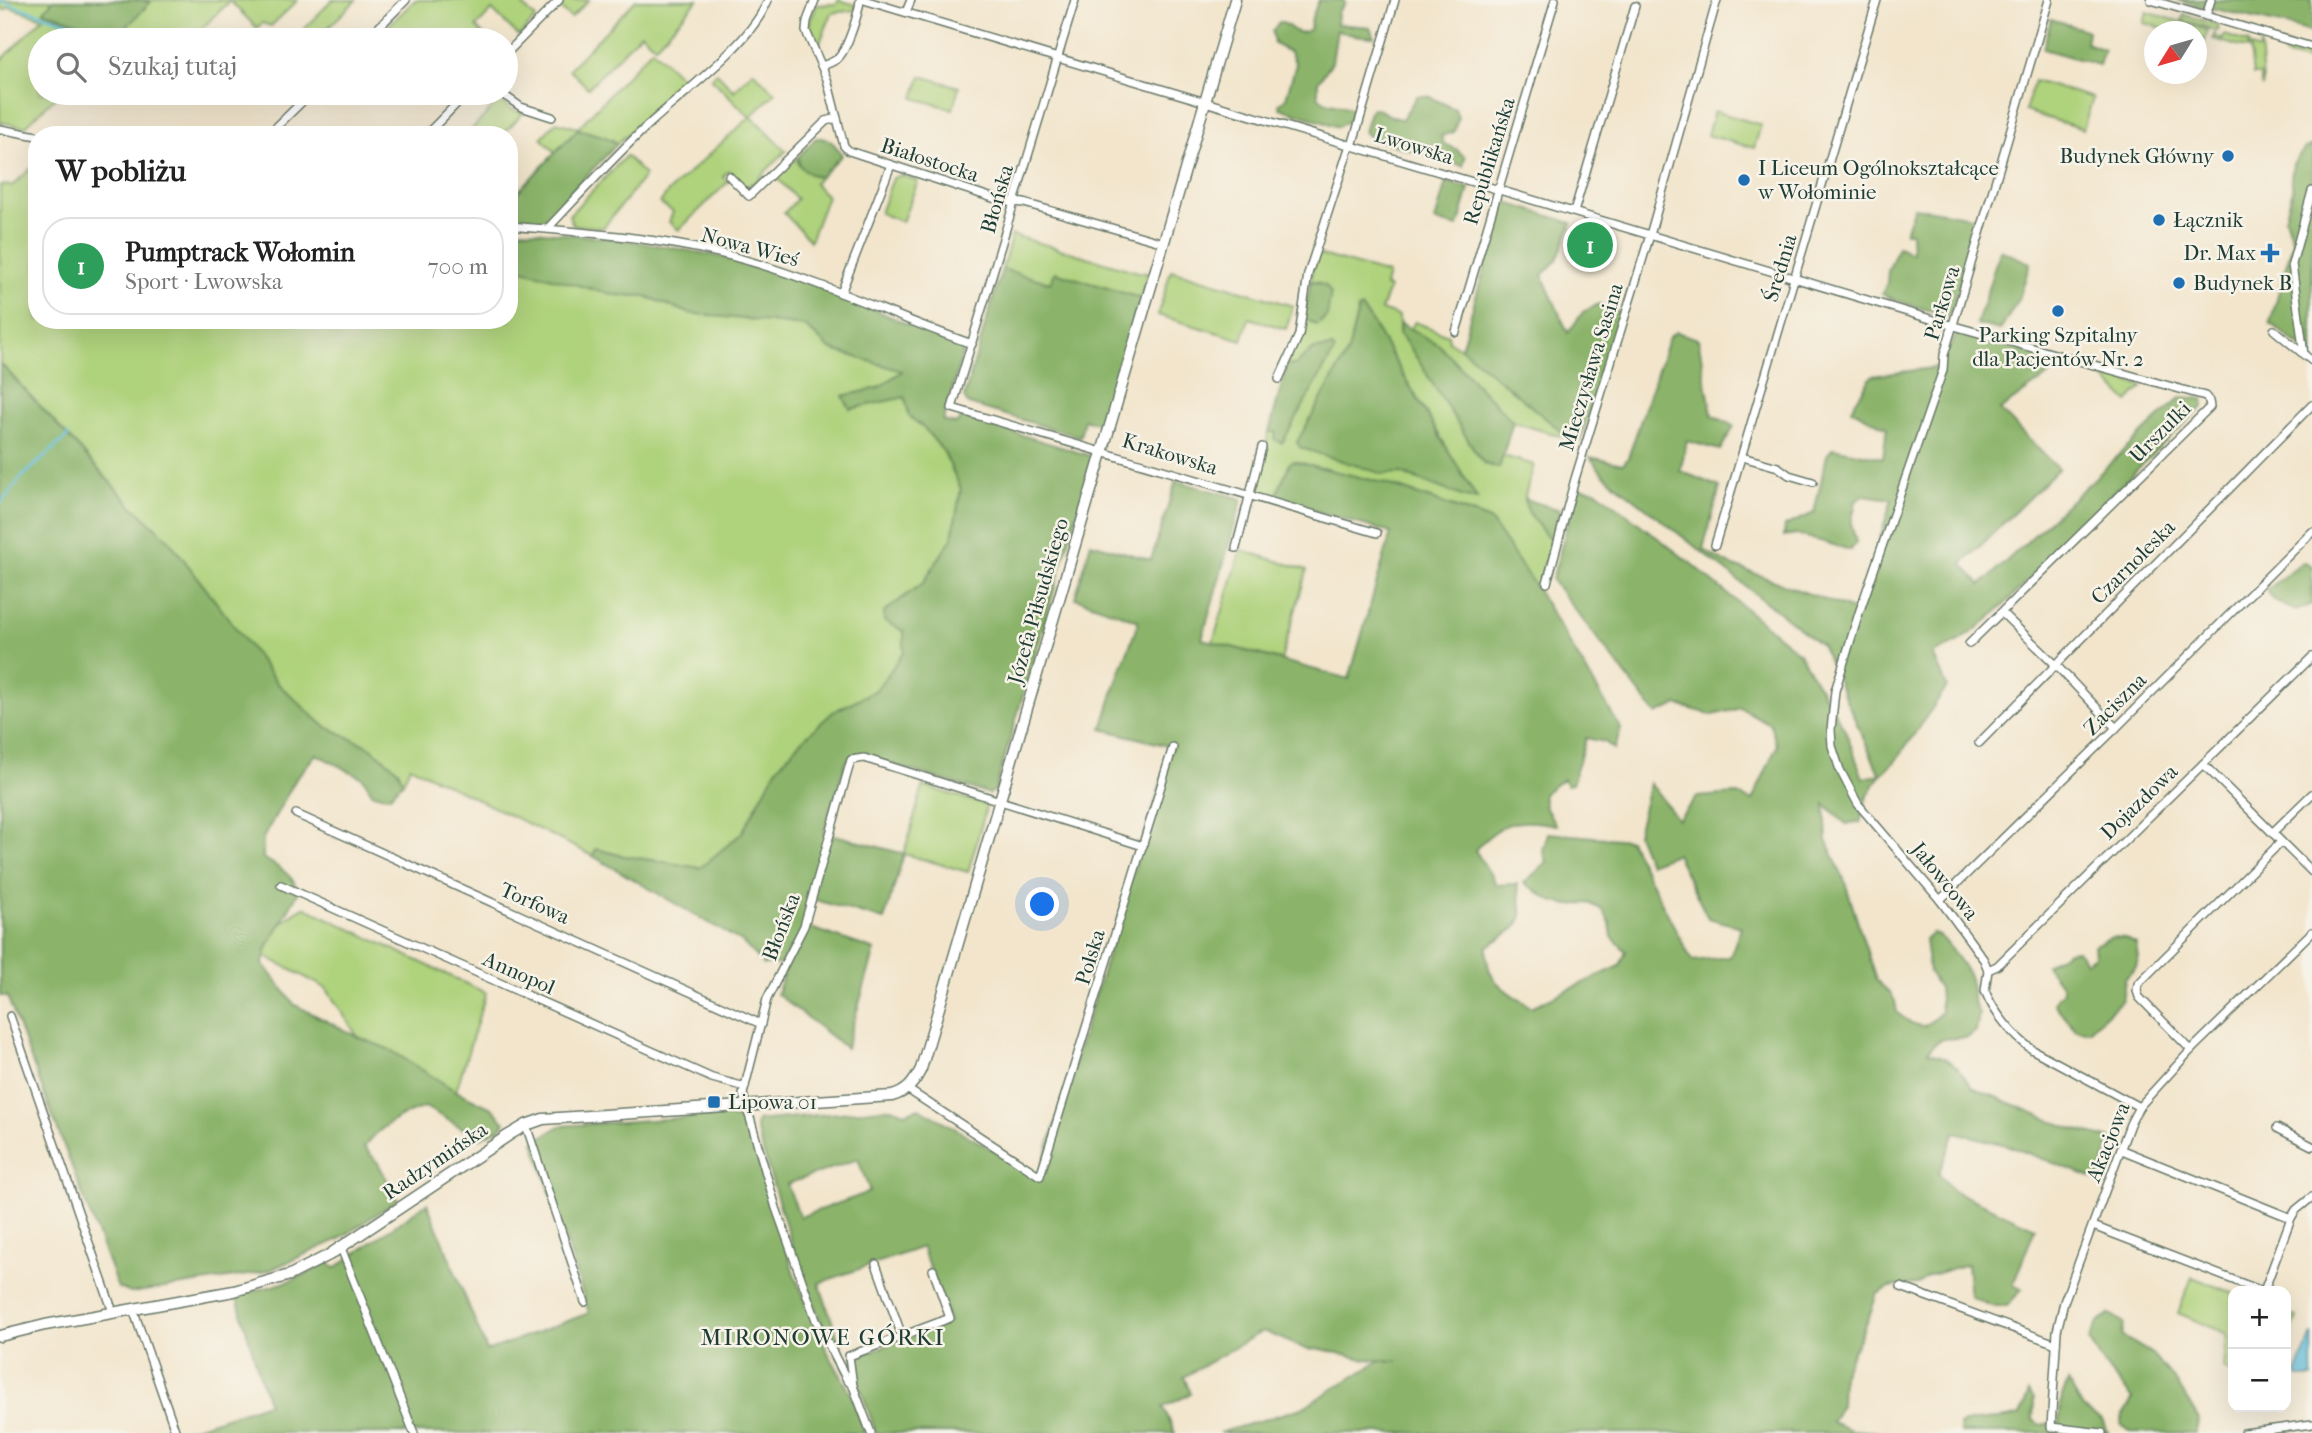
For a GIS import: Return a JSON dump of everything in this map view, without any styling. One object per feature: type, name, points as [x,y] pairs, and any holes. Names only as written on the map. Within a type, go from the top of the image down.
[{"type":"street","points":[[378,28],[405,0]]},
{"type":"street","points":[[518,42],[559,0]]},
{"type":"street","points":[[548,228],[626,147],[720,61],[747,33],[761,15],[768,0]]},
{"type":"street","points":[[729,176],[749,197],[825,121],[837,118],[822,66],[806,26],[814,0]]},
{"type":"street","points":[[822,66],[835,60],[840,54],[862,0]]},
{"type":"street","name":"Lwowska","points":[[862,0],[1954,326]]},
{"type":"street","points":[[906,12],[911,0]]},
{"type":"street","name":"Błońska","points":[[952,408],[1075,0]]},
{"type":"street","name":"Józefa Piłsudskiego","points":[[907,1089],[920,1069],[1235,0]]},
{"type":"street","points":[[1279,379],[1298,335],[1308,274],[1395,0]]},
{"type":"street","name":"Republikańska","points":[[1456,332],[1555,0]]},
{"type":"street","name":"Mieczysława Sasina","points":[[1547,583],[1575,479],[1650,235],[1717,0]]},
{"type":"street","name":"Średnia","points":[[1715,545],[1877,0]]},
{"type":"street","name":"Parkowa","points":[[1859,612],[1943,370],[1944,355],[2049,0]]},
{"type":"street","points":[[2151,0],[2312,47]]},
{"type":"street","points":[[2206,16],[2211,0]]},
{"type":"street","points":[[1574,212],[1635,6]]},
{"type":"street","points":[[277,126],[299,105]]},
{"type":"street","points":[[435,126],[455,105]]},
{"type":"street","points":[[518,105],[552,117]]},
{"type":"street","name":"Białostocka","points":[[837,118],[844,146],[849,151],[1002,201],[1024,203],[1164,243]]},
{"type":"street","points":[[0,129],[28,134]]},
{"type":"street","points":[[841,293],[891,165]]},
{"type":"street","points":[[2304,355],[2292,264],[2312,191]]},
{"type":"street","name":"Nowa Wieś","points":[[518,226],[615,235],[730,256],[773,268],[972,344]]},
{"type":"street","name":"Urszulki","points":[[1954,326],[2205,396],[2210,407],[1969,644]]},
{"type":"street","points":[[2274,330],[2312,361]]},
{"type":"street","name":"Czarnoleska","points":[[1979,743],[2312,405]]},
{"type":"street","name":"Krakowska","points":[[952,408],[1377,533]]},
{"type":"street","points":[[1236,548],[1249,506],[1248,496],[1262,447]]},
{"type":"street","points":[[1742,457],[1777,467],[1789,475],[1813,482]]},
{"type":"street","name":"Zaciszna","points":[[1940,900],[2312,532]]},
{"type":"street","name":"Jałowcowa","points":[[1859,612],[1831,713],[1832,746],[1840,770],[1858,804],[1940,900],[1984,960],[1988,970],[1985,991],[1987,997],[2023,1043],[2139,1107]]},
{"type":"street","points":[[2002,613],[2116,728]]},
{"type":"street","name":"Dojazdowa","points":[[1988,970],[1997,966],[2312,657]]},
{"type":"street","name":"Polska","points":[[907,1089],[1040,1176],[1173,747]]},
{"type":"street","name":"Błońska","points":[[853,1387],[816,1320],[776,1208],[743,1094],[767,999],[804,926],[851,760],[864,758],[999,801]]},
{"type":"street","points":[[2203,764],[2312,872]]},
{"type":"street","points":[[2272,833],[2312,794]]},
{"type":"street","points":[[999,801],[1143,846]]},
{"type":"street","name":"Torfowa","points":[[296,814],[761,1024]]},
{"type":"street","points":[[2191,1050],[2139,997],[2138,984],[2281,842]]},
{"type":"street","name":"Annopol","points":[[281,885],[712,1078],[745,1087]]},
{"type":"street","name":"Akacjowa","points":[[2102,1433],[2051,1427],[2056,1343],[2064,1302],[2139,1107],[2191,1050],[2312,932]]},
{"type":"street","points":[[10,1016],[113,1312]]},
{"type":"street","name":"Radzymińska","points":[[0,1336],[113,1312],[234,1291],[302,1271],[526,1125],[559,1117],[892,1096],[907,1089]]},
{"type":"street","points":[[526,1125],[585,1302]]},
{"type":"street","points":[[2277,1128],[2312,1146]]},
{"type":"street","points":[[2122,1150],[2291,1219]]},
{"type":"street","points":[[2265,1286],[2291,1219],[2296,1210],[2312,1196]]},
{"type":"street","points":[[2094,1226],[2250,1286]]},
{"type":"street","points":[[341,1248],[414,1433]]},
{"type":"street","points":[[876,1265],[902,1336]]},
{"type":"street","points":[[872,1433],[853,1387],[849,1356],[950,1318],[933,1270]]},
{"type":"street","points":[[1901,1287],[2056,1343]]},
{"type":"street","points":[[133,1309],[176,1433]]},
{"type":"street","points":[[2244,1433],[2312,1424]]},
{"type":"green space","points":[[0,0],[53,0],[44,12],[91,28],[33,28],[43,18],[9,7],[5,10],[0,8]]},
{"type":"green space","points":[[53,0],[142,0],[150,3],[126,28],[93,28],[44,11]]},
{"type":"green space","points":[[142,0],[298,0],[271,26],[262,23],[257,28],[230,1],[202,28],[113,28],[150,2]]},
{"type":"green space","points":[[332,0],[356,0],[328,28],[305,28]]},
{"type":"green space","points":[[415,0],[517,0],[536,18],[519,36],[518,28],[511,28],[492,10],[477,28],[386,28]]},
{"type":"green space","points":[[566,0],[589,0],[571,18],[559,7]]},
{"type":"green space","points":[[636,0],[698,0],[655,46],[641,33],[588,88],[569,69]]},
{"type":"green space","points":[[839,0],[856,5],[857,10],[832,13],[818,47],[809,23],[817,5],[836,4]]},
{"type":"green space","points":[[1319,0],[1343,0],[1345,3],[1338,12],[1337,24],[1370,27],[1374,37],[1337,30],[1332,62],[1318,82],[1318,96],[1326,102],[1353,110],[1348,121],[1338,127],[1280,108],[1279,104],[1286,98],[1296,64],[1290,52],[1274,44],[1272,32],[1279,22],[1297,32],[1310,29]]},
{"type":"green space","points":[[2175,0],[2312,0],[2312,33],[2294,27]]},
{"type":"green space","points":[[2147,12],[2178,21],[2145,21]]},
{"type":"green space","points":[[2184,15],[2205,21],[2185,21],[2182,20]]},
{"type":"green space","points":[[2051,19],[2088,31],[2086,43],[2104,50],[2099,65],[2043,49]]},
{"type":"green space","points":[[2207,22],[2219,25],[2218,31],[2207,28]]},
{"type":"green space","points":[[2215,32],[2215,37],[2223,39],[2225,35],[2249,43],[2248,49],[2213,39]]},
{"type":"green space","points":[[28,33],[28,105],[47,105],[25,127],[0,122],[0,62]]},
{"type":"green space","points":[[2260,43],[2262,87],[2260,75],[2253,75],[2250,50],[2251,47],[2260,50]]},
{"type":"green space","points":[[2286,45],[2312,52],[2312,59],[2309,61],[2286,56],[2280,48]]},
{"type":"green space","points":[[652,49],[685,81],[617,144],[613,140],[578,129],[555,152],[541,138],[556,122],[578,128]]},
{"type":"green space","points":[[753,71],[775,93],[751,116],[786,151],[754,183],[745,187],[728,171],[723,177],[728,182],[679,230],[669,222],[673,212],[660,203],[668,192],[750,117],[711,78],[717,73],[734,91]]},
{"type":"green space","points":[[921,76],[959,87],[953,109],[914,98]]},
{"type":"green space","points":[[2034,81],[2093,98],[2083,129],[2025,111]]},
{"type":"green space","points":[[1417,96],[1428,96],[1455,109],[1458,117],[1454,132],[1441,136],[1444,144],[1465,157],[1463,166],[1371,138],[1364,132],[1373,108],[1402,119]]},
{"type":"green space","points":[[495,105],[506,105],[523,113],[511,126],[475,126]]},
{"type":"green space","points":[[1714,111],[1761,125],[1754,148],[1707,135]]},
{"type":"green space","points":[[578,129],[606,137],[617,144],[541,223],[518,222],[518,192]]},
{"type":"green space","points":[[816,138],[832,142],[842,155],[820,177],[805,171],[798,157]]},
{"type":"green space","points":[[2312,145],[2312,356],[2270,323],[2293,242],[2285,218],[2293,189],[2293,164],[2305,148]]},
{"type":"green space","points":[[626,156],[645,175],[603,228],[573,225],[569,215]]},
{"type":"green space","points":[[798,157],[798,164],[810,174],[820,177],[814,183],[827,196],[810,241],[784,213],[797,199],[776,177]]},
{"type":"green space","points":[[28,171],[28,329],[518,329],[518,268],[614,295],[645,296],[689,313],[805,326],[830,349],[903,371],[909,416],[925,429],[944,452],[961,489],[952,538],[923,583],[884,612],[884,621],[904,631],[904,652],[876,690],[833,712],[777,768],[742,833],[701,868],[596,849],[593,856],[410,766],[403,782],[398,770],[370,747],[324,726],[278,684],[168,539],[132,506],[0,363],[0,185],[12,186]]},
{"type":"green space","points":[[901,175],[918,181],[902,222],[880,213],[893,178]]},
{"type":"green space","points":[[1446,182],[1469,188],[1458,227],[1435,221]]},
{"type":"green space","points":[[1504,202],[1572,223],[1557,260],[1542,275],[1568,333],[1583,312],[1599,304],[1621,313],[1580,442],[1567,438],[1461,348]]},
{"type":"green space","points":[[1914,207],[1978,218],[1952,309],[1947,316],[1882,294],[1898,247],[1912,253],[1911,232],[1905,232]]},
{"type":"green space","points":[[518,230],[626,241],[713,255],[796,278],[848,298],[958,346],[963,351],[943,421],[956,424],[962,417],[1091,456],[1093,459],[995,790],[989,794],[861,755],[853,755],[846,762],[824,832],[904,854],[884,920],[812,899],[805,926],[875,950],[846,1048],[777,994],[794,943],[780,964],[764,965],[742,942],[593,856],[596,849],[700,868],[742,833],[777,768],[799,743],[833,712],[876,690],[904,652],[904,631],[884,621],[884,612],[923,583],[952,538],[961,489],[944,452],[925,429],[909,416],[905,397],[850,409],[843,396],[878,388],[902,371],[830,349],[805,326],[689,313],[645,296],[614,295],[518,268]]},
{"type":"green space","points":[[1585,231],[1607,238],[1604,260],[1571,249],[1576,237]]},
{"type":"green space","points":[[1012,235],[1148,273],[1140,298],[1055,272],[1051,283],[1002,269]]},
{"type":"green space","points":[[2000,250],[2030,263],[2019,299],[2000,330],[1977,324]]},
{"type":"green space","points":[[1318,254],[1388,274],[1385,286],[1389,288],[1381,310],[1399,316],[1399,333],[1480,459],[1485,464],[1499,468],[1503,456],[1534,465],[1524,499],[1535,521],[1552,539],[1537,589],[1490,520],[1478,515],[1387,484],[1294,461],[1290,463],[1275,499],[1254,491],[1269,432],[1276,432],[1332,347],[1312,350],[1296,365],[1287,365],[1303,318],[1321,323],[1327,316],[1319,282],[1311,281],[1313,264]],"holes":[[[1358,310],[1368,316],[1477,498],[1402,473],[1383,473],[1301,448],[1297,443],[1348,352]]]},
{"type":"green space","points":[[1002,269],[1051,283],[1055,272],[1140,298],[1103,425],[1084,419],[1080,437],[968,404],[964,397]]},
{"type":"green space","points":[[1171,270],[1293,306],[1286,329],[1249,318],[1242,340],[1158,315]]},
{"type":"green space","points":[[1311,281],[1325,285],[1331,293],[1327,316],[1317,325],[1303,318]]},
{"type":"green space","points":[[1361,308],[1477,499],[1464,497],[1402,473],[1383,474],[1301,448],[1297,442],[1348,352],[1358,310]]},
{"type":"green space","points":[[1415,322],[1448,335],[1449,341],[1461,348],[1567,438],[1513,422],[1439,345],[1410,329]]},
{"type":"green space","points":[[1400,323],[1439,345],[1513,422],[1499,468],[1485,464],[1479,457],[1399,333]]},
{"type":"green space","points":[[1676,332],[1698,339],[1712,415],[1734,426],[1720,450],[1687,441],[1680,471],[1720,487],[1703,549],[1726,563],[1858,612],[1892,499],[1864,495],[1856,501],[1851,523],[1856,542],[1851,550],[1796,534],[1784,536],[1785,526],[1814,513],[1827,455],[1833,448],[1883,458],[1887,428],[1851,409],[1872,376],[1939,367],[1958,332],[2064,364],[2000,410],[2058,469],[1962,564],[1981,585],[2181,397],[2203,399],[2204,406],[2128,478],[1999,610],[1968,635],[1933,654],[1947,687],[1894,763],[1880,775],[1822,646],[1604,475],[1590,457],[1623,464],[1628,458],[1669,337]]},
{"type":"green space","points":[[1332,347],[1335,350],[1282,443],[1274,440],[1276,432],[1269,432],[1287,365],[1296,365],[1312,350]]},
{"type":"green space","points":[[0,363],[132,506],[168,539],[278,684],[324,726],[370,747],[398,770],[403,782],[389,796],[373,794],[363,778],[316,754],[297,777],[263,838],[263,858],[290,876],[298,893],[267,947],[263,964],[295,1005],[390,1050],[456,1091],[492,1108],[505,1122],[501,1128],[480,1138],[425,1107],[392,1122],[364,1147],[378,1163],[398,1200],[339,1239],[270,1270],[131,1293],[118,1288],[7,996],[0,996]]},
{"type":"green space","points":[[2101,375],[2143,386],[2128,402]]},
{"type":"green space","points":[[1293,461],[1387,484],[1490,520],[1537,589],[1621,729],[1614,749],[1605,742],[1586,738],[1572,784],[1567,785],[1563,779],[1543,794],[1545,807],[1556,825],[1531,822],[1511,824],[1494,832],[1475,850],[1497,885],[1517,884],[1521,909],[1519,923],[1487,947],[1487,959],[1498,983],[1531,1007],[1620,966],[1626,951],[1612,937],[1610,923],[1603,910],[1589,903],[1568,905],[1552,901],[1524,883],[1547,862],[1543,850],[1548,833],[1629,840],[1692,961],[1730,957],[1741,927],[1708,918],[1676,854],[1649,864],[1637,834],[1650,783],[1678,820],[1697,797],[1736,794],[1752,801],[1777,746],[1770,724],[1741,708],[1713,715],[1677,705],[1656,714],[1552,580],[1578,488],[1595,490],[1688,561],[1799,653],[1845,730],[1863,778],[1880,775],[1866,799],[1860,823],[1846,824],[1825,804],[1827,842],[1844,879],[1876,980],[1891,994],[1897,1013],[1915,1025],[1924,1026],[1941,1012],[1939,988],[1929,972],[1925,940],[1933,933],[1941,937],[1968,974],[1974,1004],[1979,1014],[1976,1031],[1967,1038],[1940,1041],[1928,1052],[1945,1058],[1958,1068],[1972,1087],[2067,1127],[2111,1139],[2098,1180],[2009,1146],[1955,1132],[1939,1173],[1952,1190],[2035,1228],[2013,1285],[2022,1289],[2007,1306],[1991,1306],[1970,1296],[1967,1264],[1928,1276],[1918,1284],[1890,1287],[1877,1294],[1842,1375],[1841,1405],[1831,1422],[1851,1430],[1891,1433],[1219,1433],[1302,1408],[1379,1361],[1398,1361],[1363,1359],[1321,1349],[1308,1350],[1263,1331],[1184,1377],[1191,1394],[1163,1407],[1175,1433],[876,1433],[853,1358],[949,1322],[922,1247],[819,1283],[849,1370],[846,1373],[818,1314],[795,1253],[756,1129],[757,1121],[892,1108],[905,1113],[919,1108],[1039,1176],[1172,747],[1102,729],[1139,621],[1075,598],[1091,543],[1151,560],[1176,481],[1242,499],[1202,639],[1349,679],[1391,533],[1275,499]],"holes":[[[858,1159],[870,1192],[800,1217],[787,1184]]]},
{"type":"green space","points":[[1524,499],[1560,510],[1552,539],[1547,537],[1528,511]]},
{"type":"green space","points":[[1241,550],[1307,570],[1281,660],[1213,642]]},
{"type":"green space","points":[[2301,563],[2312,567],[2312,604],[2296,611],[2275,601],[2267,590]]},
{"type":"green space","points":[[923,786],[987,805],[968,872],[904,854]]},
{"type":"green space","points":[[304,907],[486,993],[456,1091],[424,1078],[419,1068],[390,1050],[358,1037],[326,988],[265,956],[279,927]]},
{"type":"green space","points":[[2112,937],[2125,938],[2136,944],[2136,967],[2125,979],[2122,1000],[2089,1031],[2076,1030],[2054,1004],[2063,992],[2062,986],[2046,965],[2068,951],[2077,950],[2086,962],[2095,956],[2094,945]]},
{"type":"green space","points":[[725,1115],[746,1123],[794,1274],[826,1349],[851,1394],[865,1433],[177,1433],[268,1403],[236,1295],[295,1279],[327,1262],[335,1268],[427,1203],[487,1351],[589,1313],[534,1142],[560,1126]]},
{"type":"green space","points":[[2192,1277],[2228,1291],[2228,1371],[2224,1368],[2227,1334],[2178,1313]]},
{"type":"green space","points":[[2110,1314],[2124,1323],[2122,1336],[2152,1354],[2175,1380],[2199,1420],[2195,1433],[2131,1432],[2121,1424],[2133,1399],[2105,1366],[2089,1340],[2098,1322]]},
{"type":"green space","points":[[2291,1314],[2297,1317],[2291,1334]]},
{"type":"green space","points":[[2068,1382],[2083,1408],[2102,1420],[2108,1433],[1961,1433],[1960,1425],[2020,1415],[2029,1392],[2034,1399],[2033,1420],[2040,1425],[2059,1422],[2062,1396]]},
{"type":"water","points":[[2312,1334],[2312,1377],[2298,1377],[2296,1374]]},
{"type":"waterway","points":[[0,1],[84,28]]},
{"type":"waterway","points":[[0,504],[21,478],[69,435]]},
{"type":"place","name":"Budynek Główny","points":[[2228,156]]},
{"type":"place","name":"I Liceum Ogólnokształcące w Wołominie","points":[[1744,180]]},
{"type":"place","name":"Łącznik","points":[[2159,220]]},
{"type":"place","name":"Pumptrack Wołomin","points":[[1590,245]]},
{"type":"place","name":"Dr. Max","points":[[2270,253]]},
{"type":"place","name":"Budynek B","points":[[2179,283]]},
{"type":"place","name":"Parking Szpitalny dla Pacjentów Nr. 2","points":[[2058,311]]},
{"type":"place","name":"Lipowa 01","points":[[714,1102]]},
{"type":"district","name":"MIRONOWE GÓRKI","points":[[823,1337]]}]
